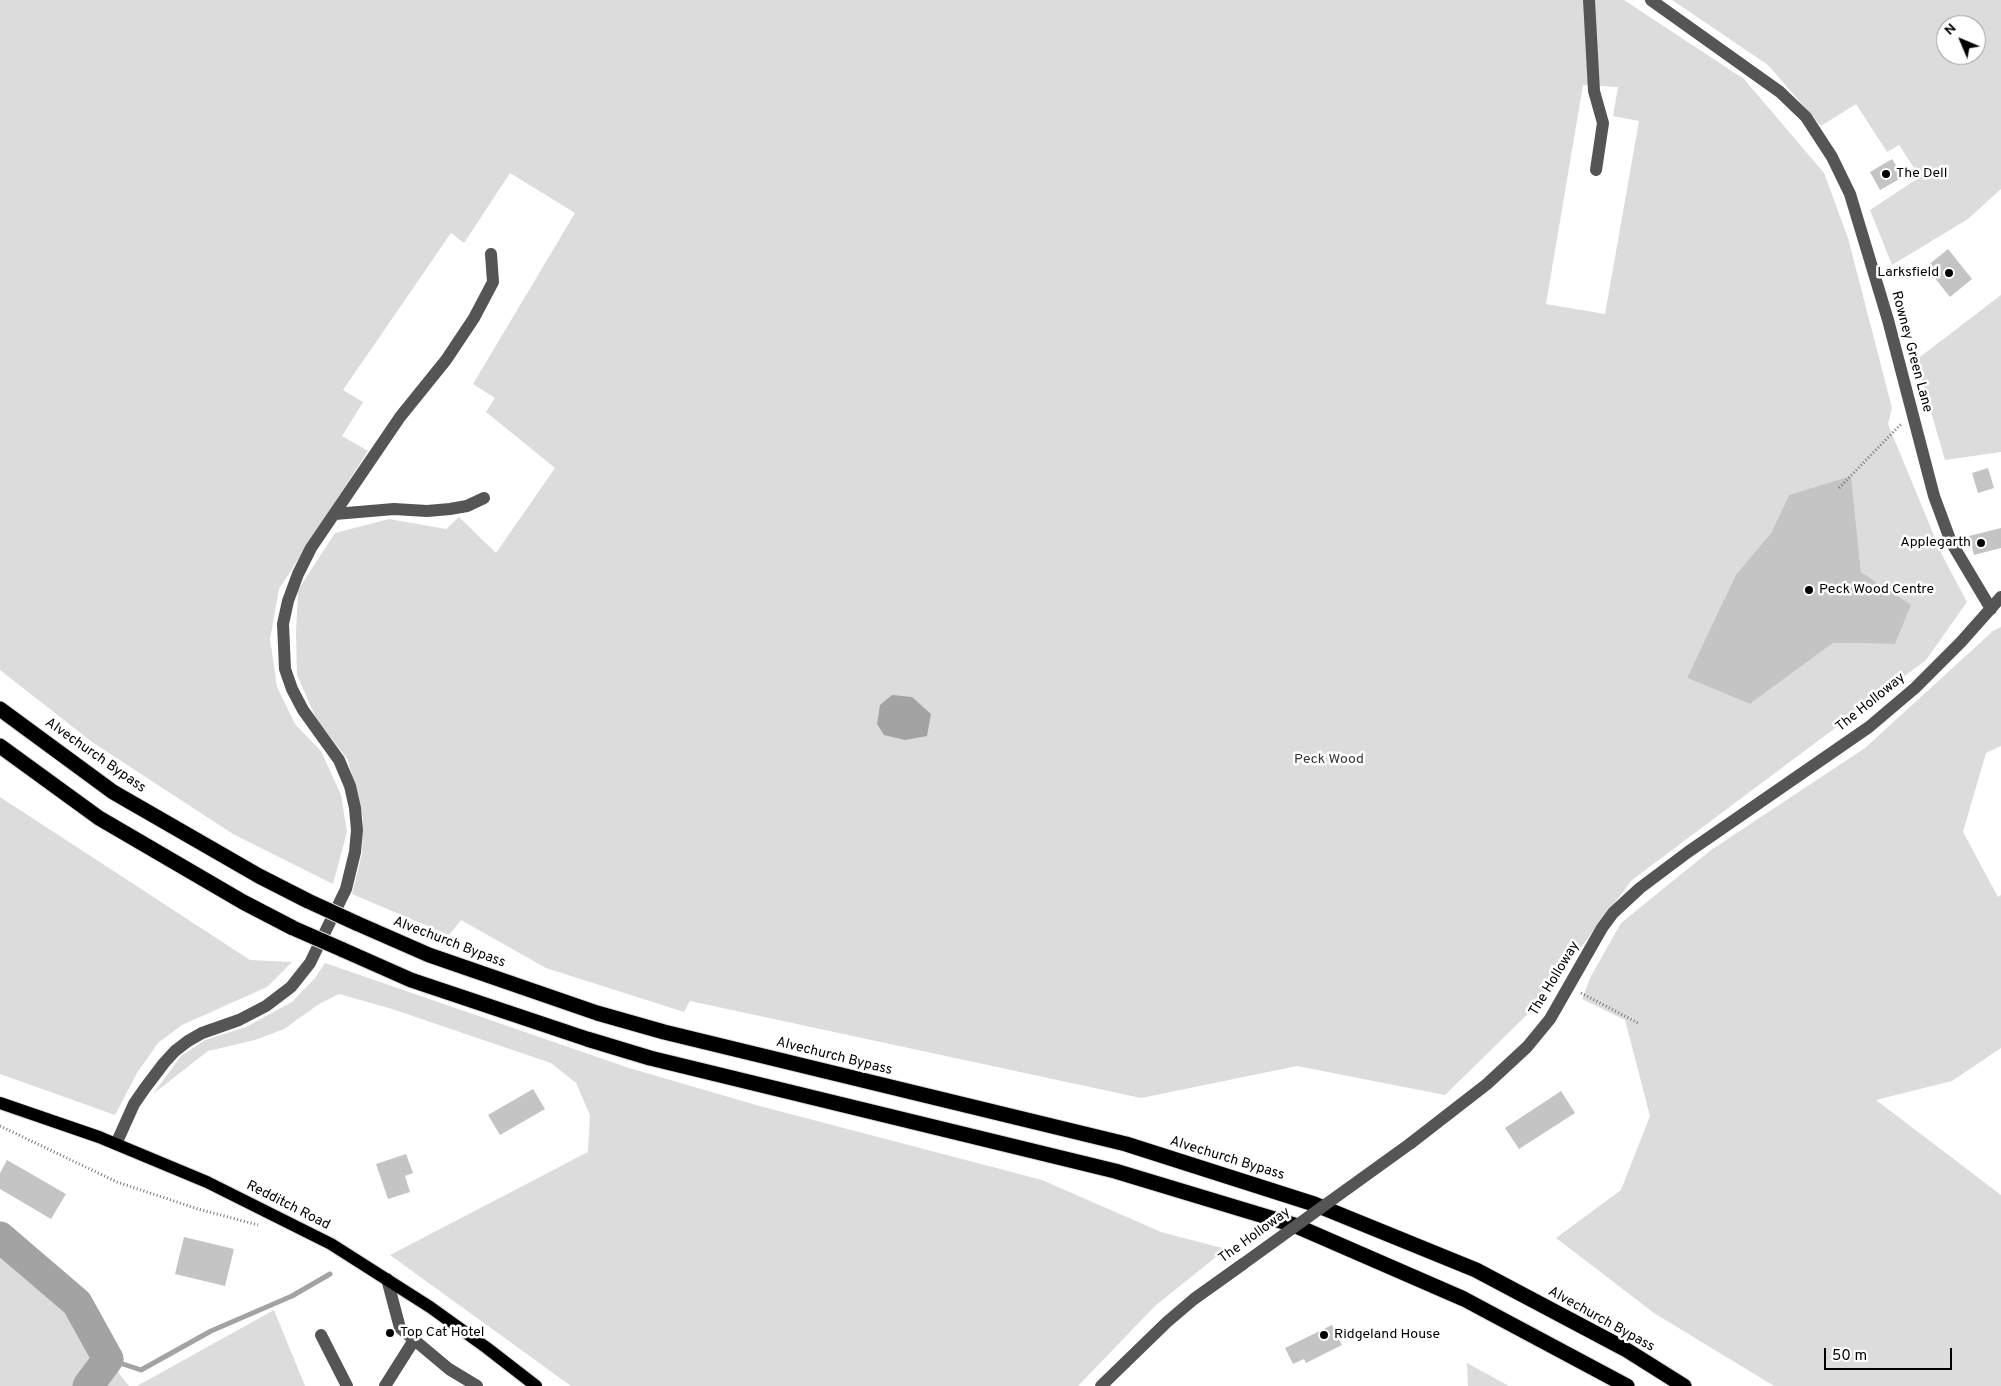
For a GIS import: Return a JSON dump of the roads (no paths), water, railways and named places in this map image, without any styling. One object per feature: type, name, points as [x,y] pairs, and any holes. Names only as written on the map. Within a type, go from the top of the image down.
[{"type":"highway","name":"Alvechurch Bypass","points":[[0,709],[113,792],[258,876],[429,956],[596,1013],[664,1032],[1126,1144],[1314,1204],[1476,1270],[1625,1349],[1684,1386]]},
{"type":"highway","points":[[0,746],[99,818],[243,902],[293,928],[411,980],[577,1036],[650,1058],[1115,1171],[1294,1225],[1464,1299],[1628,1386]]},
{"type":"main road","name":"Redditch Road","points":[[0,1103],[99,1137],[207,1182],[331,1244],[487,1348],[536,1386]]},
{"type":"street","points":[[1589,0],[1594,91],[1603,123],[1596,170]]},
{"type":"street","name":"Rowney Green Lane","points":[[1651,0],[1780,92],[1806,117],[1832,157],[1850,194],[1888,320],[1934,496],[1951,542],[1991,609]]},
{"type":"street","points":[[116,1144],[134,1104],[175,1051],[202,1033],[239,1020],[266,1006],[291,987],[310,963],[346,889],[355,852],[357,830],[355,808],[350,786],[339,760],[303,710],[292,689],[286,669],[284,646],[283,624],[286,609],[298,574],[311,548],[400,418],[446,360],[482,304],[493,282],[491,254]]},
{"type":"street","points":[[335,514],[450,509],[466,506],[484,498]]},
{"type":"street","name":"The Holloway","points":[[1101,1386],[1167,1322],[1194,1299],[1411,1143],[1487,1084],[1527,1047],[1550,1019],[1602,928],[1613,913],[1688,852],[1870,727],[1915,688],[2001,597]]},
{"type":"street","points":[[387,1280],[400,1328],[449,1368],[477,1386]]},
{"type":"street","points":[[321,1335],[347,1386]]},
{"type":"street","points":[[385,1386],[414,1340]]},
{"type":"waterway","points":[[0,1237],[77,1303],[108,1359],[88,1386]]},
{"type":"waterway","points":[[108,1359],[141,1370],[211,1331],[292,1296],[330,1274]]},
{"type":"place","name":"The Dell","points":[[1886,174]]},
{"type":"place","name":"Larksfield","points":[[1949,273]]},
{"type":"place","name":"Applegarth","points":[[1981,543]]},
{"type":"place","name":"Peck Wood Centre","points":[[1809,590]]},
{"type":"place","name":"Top Cat Hotel","points":[[390,1333]]},
{"type":"place","name":"Ridgeland House","points":[[1324,1335]]},
{"type":"park label","name":"Peck Wood","points":[[1329,760]]}]
